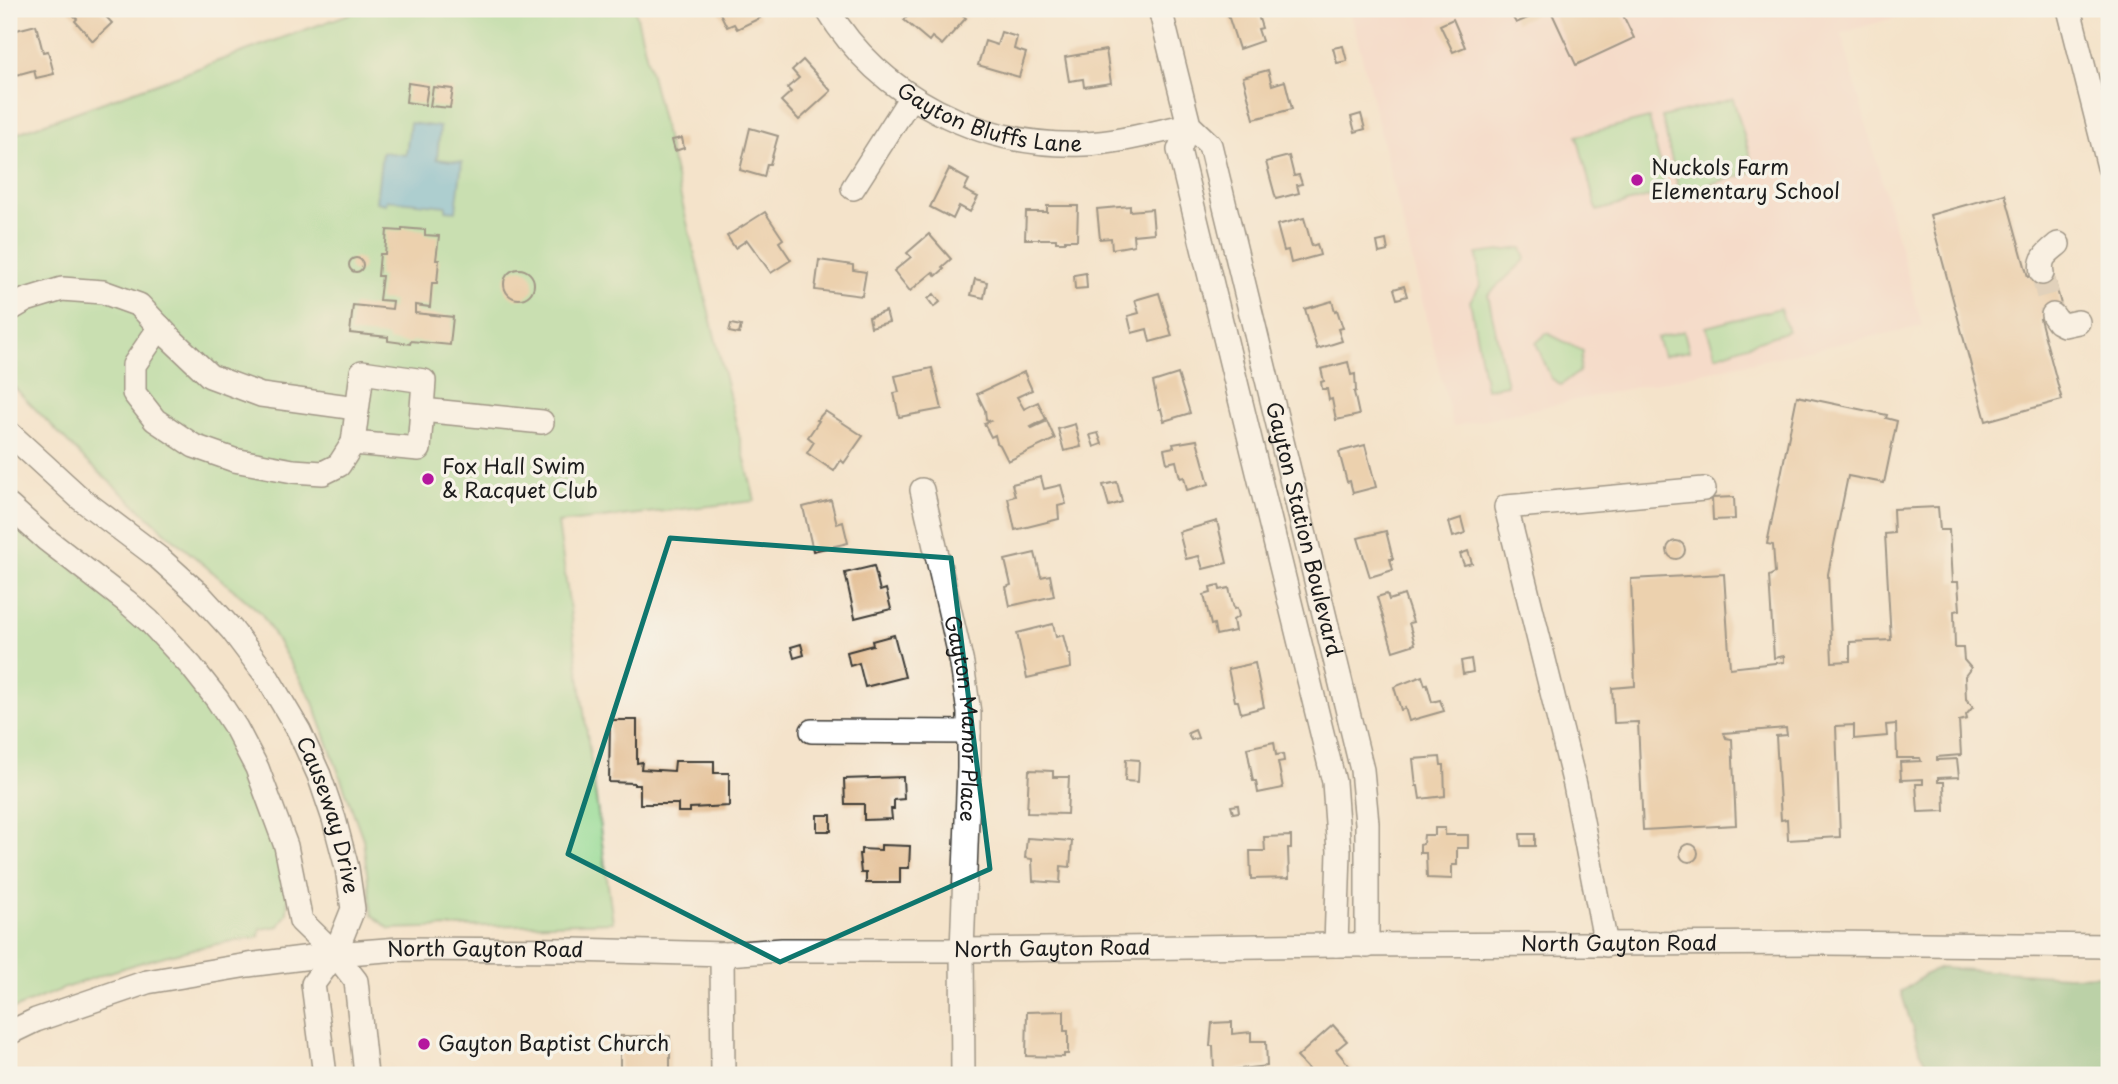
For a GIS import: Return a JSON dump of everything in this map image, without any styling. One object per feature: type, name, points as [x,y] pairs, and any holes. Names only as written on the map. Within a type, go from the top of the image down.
[{"type":"street","name":"Gayton Bluffs Lane","points":[[827,9],[857,49],[893,85],[920,104],[986,131],[1035,143],[1084,145],[1189,125]]},
{"type":"street","name":"Gayton Station Boulevard","points":[[1160,9],[1189,125],[1210,145],[1362,771],[1367,823],[1367,946]]},
{"type":"street","points":[[2069,9],[2109,167]]},
{"type":"street","points":[[853,188],[911,97]]},
{"type":"street","name":"Gayton Station Boulevard","points":[[1189,125],[1179,150],[1334,782],[1339,851],[1336,945]]},
{"type":"street","points":[[2042,273],[2040,264],[2057,244]]},
{"type":"street","points":[[9,310],[26,300],[62,289],[103,292],[139,305],[210,376],[261,395],[356,408]]},
{"type":"street","points":[[2053,315],[2064,325],[2078,322]]},
{"type":"street","points":[[160,327],[134,365],[134,393],[155,420],[194,446],[234,460],[293,471],[323,472],[339,465],[353,443],[362,372],[424,381],[419,449],[353,443]]},
{"type":"street","points":[[422,410],[542,422]]},
{"type":"street","name":"Causeway Drive","points":[[9,433],[81,499],[159,558],[200,595],[232,630],[266,675],[299,731],[319,775],[334,820],[344,856],[353,909],[335,954],[313,984],[325,1075]]},
{"type":"street","points":[[1606,944],[1575,785],[1506,507],[1704,489]]},
{"type":"street","name":"Gayton Manor Place","points":[[922,490],[962,664],[968,713],[962,950],[963,1075]]},
{"type":"street","points":[[9,506],[47,540],[149,621],[191,666],[236,728],[257,768],[286,846],[301,921],[335,954],[356,981],[366,1075]]},
{"type":"street","points":[[812,731],[969,732]]},
{"type":"street","name":"North Gayton Road","points":[[9,1033],[36,1020],[146,982],[248,965],[399,949],[722,954],[782,950],[1336,945],[1825,943],[2109,946]]},
{"type":"street","points":[[722,954],[723,1075]]},
{"type":"highlighted area","points":[[670,538],[951,558],[990,869],[780,962],[568,854]]},
{"type":"shaded area","name":"Nuckols Farm Elementary School","points":[[1350,9],[1926,9],[1841,33],[1922,326],[1453,426]]},
{"type":"green space","name":"Fox Hall Swim & Racquet Club","points":[[363,9],[635,9],[755,501],[558,523],[613,922],[390,929],[372,915],[363,839],[312,700],[261,613],[82,457],[9,382],[9,136]]},
{"type":"green space","points":[[1733,99],[1755,172],[1679,192],[1662,117]]},
{"type":"green space","points":[[1649,118],[1667,192],[1597,211],[1577,136]]},
{"type":"green space","points":[[1522,248],[1526,259],[1488,295],[1507,385],[1486,389],[1470,301],[1480,286],[1477,254]]},
{"type":"green space","points":[[1780,308],[1788,331],[1716,356],[1706,327]]},
{"type":"green space","points":[[1684,331],[1689,351],[1663,356],[1657,338]]},
{"type":"green space","points":[[1547,333],[1583,351],[1579,372],[1561,385],[1551,378],[1536,343]]},
{"type":"green space","points":[[9,516],[143,624],[205,696],[256,784],[277,847],[288,895],[287,913],[279,926],[260,929],[259,937],[194,949],[131,965],[9,1011]]},
{"type":"green space","points":[[1940,968],[2067,976],[2109,975],[2109,1075],[1934,1075],[1919,1049],[1901,992],[1926,974]]},
{"type":"water","points":[[410,123],[440,127],[437,159],[462,162],[456,211],[446,210],[446,206],[387,200],[386,204],[376,202],[382,152],[406,155]]},
{"type":"building","points":[[99,9],[112,23],[93,41],[75,21],[77,19],[69,10]]},
{"type":"building","points":[[718,9],[755,9],[760,18],[737,29],[734,24],[727,27]]},
{"type":"building","points":[[914,9],[955,9],[966,18],[942,45],[932,37],[929,41],[904,20]]},
{"type":"building","points":[[1226,9],[1256,9],[1262,28],[1258,29],[1262,41],[1239,49]]},
{"type":"building","points":[[1508,9],[1549,9],[1516,23]]},
{"type":"building","points":[[1550,9],[1620,9],[1634,38],[1576,65]]},
{"type":"building","points":[[1679,9],[1706,9],[1706,10],[1681,16]]},
{"type":"building","points":[[1453,19],[1465,47],[1453,52],[1440,25]]},
{"type":"building","points":[[36,25],[43,52],[48,51],[54,74],[36,78],[34,70],[9,77],[9,32]]},
{"type":"building","points":[[1001,32],[1017,37],[1014,49],[1026,53],[1019,77],[978,65],[985,41],[997,45]]},
{"type":"building","points":[[1343,46],[1347,61],[1337,63],[1333,48]]},
{"type":"building","points":[[1106,50],[1111,83],[1084,87],[1083,79],[1069,81],[1065,57]]},
{"type":"building","points":[[803,60],[831,91],[799,120],[781,101],[791,92],[787,88],[799,78],[792,70]]},
{"type":"building","points":[[1268,70],[1272,85],[1285,81],[1292,109],[1254,119],[1243,77]]},
{"type":"building","points":[[408,83],[428,86],[425,105],[406,102]]},
{"type":"building","points":[[433,87],[453,89],[450,108],[430,106]]},
{"type":"building","points":[[1361,114],[1365,129],[1355,132],[1351,117]]},
{"type":"building","points":[[750,128],[778,136],[764,177],[740,170]]},
{"type":"building","points":[[682,138],[684,148],[675,151],[672,140]]},
{"type":"building","points":[[1289,156],[1294,176],[1299,175],[1302,184],[1297,185],[1299,193],[1276,199],[1266,162]]},
{"type":"building","points":[[949,169],[969,180],[964,190],[978,197],[970,212],[959,206],[953,219],[930,207]]},
{"type":"building","points":[[2005,194],[2028,277],[2052,270],[2063,312],[2040,319],[2062,400],[1986,421],[1930,215]]},
{"type":"building","points":[[1047,206],[1078,206],[1077,240],[1056,242],[1056,239],[1025,239],[1026,212],[1047,212]]},
{"type":"building","points":[[1130,206],[1130,211],[1152,209],[1154,233],[1133,235],[1134,245],[1112,249],[1111,238],[1100,239],[1097,209]]},
{"type":"building","points":[[765,212],[783,239],[779,242],[791,260],[771,273],[747,240],[735,248],[727,236]]},
{"type":"building","points":[[1304,218],[1312,246],[1317,244],[1320,255],[1291,263],[1288,250],[1284,251],[1277,225]]},
{"type":"building","points":[[402,228],[425,230],[425,235],[439,236],[437,283],[432,283],[430,307],[415,305],[415,313],[453,317],[450,345],[411,341],[410,344],[388,341],[388,337],[350,333],[353,305],[392,309],[393,301],[379,300],[382,276],[378,276],[380,254],[385,254],[387,230],[402,231]]},
{"type":"building","points":[[929,234],[951,259],[936,276],[933,272],[910,291],[894,271],[911,257],[907,253]]},
{"type":"building","points":[[1386,240],[1388,251],[1379,253],[1377,242]]},
{"type":"building","points":[[356,258],[361,260],[361,270],[356,272],[351,270],[349,265],[351,260]]},
{"type":"building","points":[[819,260],[853,265],[853,270],[866,272],[862,296],[815,290]]},
{"type":"building","points":[[519,269],[530,273],[534,284],[530,295],[519,299],[508,295],[504,284],[508,273]]},
{"type":"building","points":[[1086,273],[1087,288],[1075,289],[1074,275]]},
{"type":"building","points":[[975,279],[987,282],[984,298],[971,295]]},
{"type":"building","points":[[1404,286],[1407,296],[1397,299],[1394,289]]},
{"type":"building","points":[[1159,293],[1172,336],[1150,342],[1147,329],[1132,333],[1128,316],[1139,313],[1135,300]]},
{"type":"building","points":[[934,294],[940,302],[934,307],[928,299]]},
{"type":"building","points":[[1332,301],[1343,328],[1338,329],[1342,341],[1317,349],[1305,309]]},
{"type":"building","points":[[886,311],[889,322],[871,327],[869,317]]},
{"type":"building","points":[[731,324],[741,326],[739,334],[729,332]]},
{"type":"building","points":[[1348,362],[1351,375],[1355,374],[1354,392],[1359,415],[1336,420],[1332,399],[1329,400],[1327,389],[1322,389],[1321,382],[1324,381],[1321,369]]},
{"type":"building","points":[[932,368],[942,409],[899,417],[894,393],[899,392],[895,376]]},
{"type":"building","points":[[1024,372],[1032,390],[1017,397],[1024,409],[1038,402],[1046,419],[1031,427],[1047,421],[1055,439],[1008,461],[995,435],[991,437],[984,423],[990,421],[986,419],[985,410],[977,394]]},
{"type":"building","points":[[1178,374],[1190,413],[1164,421],[1153,382]]},
{"type":"building","points":[[1797,396],[1887,415],[1886,418],[1897,421],[1884,483],[1848,476],[1828,574],[1832,662],[1850,661],[1850,642],[1891,640],[1885,534],[1894,533],[1893,509],[1938,507],[1940,530],[1949,530],[1952,582],[1958,582],[1960,610],[1954,611],[1955,648],[1963,648],[1964,660],[1971,668],[1965,676],[1966,699],[1973,707],[1966,715],[1967,719],[1959,721],[1961,755],[1937,757],[1937,760],[1957,759],[1959,777],[1938,778],[1938,782],[1944,782],[1945,811],[1918,812],[1916,784],[1923,784],[1923,779],[1901,780],[1900,762],[1921,761],[1920,758],[1897,758],[1896,724],[1886,725],[1887,736],[1854,739],[1854,725],[1836,726],[1840,837],[1788,840],[1787,819],[1781,820],[1776,736],[1787,735],[1786,728],[1724,733],[1726,738],[1732,739],[1736,825],[1643,830],[1638,722],[1614,723],[1612,688],[1635,686],[1631,579],[1724,574],[1730,668],[1784,662],[1784,656],[1774,658],[1769,576],[1775,573],[1773,545],[1767,544]]},
{"type":"building","points":[[825,411],[863,436],[844,463],[841,460],[834,471],[807,453],[814,442],[808,437]]},
{"type":"building","points":[[1075,424],[1081,447],[1064,451],[1058,429]]},
{"type":"building","points":[[1098,433],[1102,444],[1094,447],[1090,435]]},
{"type":"building","points":[[1197,440],[1209,484],[1187,490],[1184,477],[1180,478],[1176,461],[1167,463],[1164,449],[1174,447],[1173,444]]},
{"type":"building","points":[[1365,445],[1376,487],[1353,493],[1350,481],[1347,482],[1339,452]]},
{"type":"building","points":[[1041,477],[1044,489],[1061,485],[1066,504],[1058,506],[1059,519],[1015,530],[1008,498],[1015,496],[1012,484]]},
{"type":"building","points":[[1117,482],[1122,502],[1109,506],[1103,485]]},
{"type":"building","points":[[1734,497],[1735,519],[1713,520],[1712,498]]},
{"type":"building","points":[[831,500],[837,524],[843,522],[848,543],[813,551],[803,507]]},
{"type":"building","points":[[1461,518],[1465,533],[1453,537],[1449,522]]},
{"type":"building","points":[[1217,521],[1227,563],[1203,569],[1199,556],[1186,559],[1179,532]]},
{"type":"building","points":[[1386,531],[1393,570],[1370,577],[1358,538]]},
{"type":"building","points":[[1676,541],[1682,544],[1685,550],[1682,556],[1676,559],[1670,556],[1667,550],[1670,544]]},
{"type":"building","points":[[1468,551],[1472,563],[1464,565],[1460,554]]},
{"type":"building","points":[[1035,553],[1041,577],[1050,575],[1054,596],[1010,606],[1006,587],[1011,585],[1005,560]]},
{"type":"building","points":[[874,566],[880,591],[886,589],[891,609],[855,618],[845,573]]},
{"type":"building","points":[[1219,585],[1220,590],[1229,588],[1234,609],[1237,608],[1239,616],[1233,620],[1235,631],[1216,635],[1204,595],[1211,593],[1210,587]]},
{"type":"building","points":[[1387,594],[1389,600],[1404,595],[1413,622],[1409,623],[1415,644],[1393,651],[1377,597]]},
{"type":"building","points":[[1053,624],[1056,637],[1063,635],[1070,654],[1071,668],[1027,678],[1017,633]]},
{"type":"building","points":[[894,635],[905,677],[865,687],[859,663],[850,666],[847,652],[873,645],[872,641]]},
{"type":"building","points":[[801,644],[804,655],[794,658],[791,647]]},
{"type":"building","points":[[1471,659],[1473,672],[1463,674],[1461,661]]},
{"type":"building","points":[[1255,663],[1264,707],[1241,713],[1238,701],[1235,701],[1228,669]]},
{"type":"building","points":[[1422,676],[1432,702],[1440,700],[1444,711],[1409,721],[1405,708],[1401,710],[1394,687]]},
{"type":"building","points":[[610,720],[637,720],[637,763],[642,762],[641,769],[674,771],[675,761],[714,761],[714,773],[729,773],[729,806],[690,808],[690,812],[678,812],[678,804],[640,804],[640,785],[609,782]]},
{"type":"building","points":[[1195,730],[1198,738],[1191,740],[1188,733]]},
{"type":"building","points":[[1274,742],[1276,755],[1283,754],[1284,761],[1278,762],[1283,788],[1258,793],[1247,748]]},
{"type":"building","points":[[1440,757],[1441,765],[1444,765],[1445,796],[1420,799],[1413,759]]},
{"type":"building","points":[[1126,759],[1139,760],[1138,782],[1125,781]]},
{"type":"building","points":[[1029,770],[1053,771],[1053,777],[1069,777],[1067,814],[1027,813]]},
{"type":"building","points":[[903,777],[904,799],[894,800],[892,819],[864,820],[864,804],[845,804],[844,779]]},
{"type":"building","points":[[1238,805],[1239,812],[1233,813],[1231,806]]},
{"type":"building","points":[[817,815],[831,815],[831,831],[817,831]]},
{"type":"building","points":[[1435,828],[1445,828],[1445,835],[1468,835],[1468,848],[1457,848],[1457,865],[1452,865],[1452,879],[1427,878],[1426,853],[1420,853],[1420,845],[1423,844],[1424,835],[1435,835]]},
{"type":"building","points":[[1520,834],[1535,834],[1535,846],[1521,846]]},
{"type":"building","points":[[1291,836],[1291,848],[1288,848],[1289,878],[1251,879],[1250,851],[1265,851],[1264,837]]},
{"type":"building","points":[[1027,838],[1072,841],[1070,867],[1061,866],[1060,883],[1033,881],[1032,859],[1025,858]]},
{"type":"building","points":[[1689,844],[1695,847],[1698,853],[1695,859],[1689,862],[1683,859],[1680,853],[1683,847]]},
{"type":"building","points":[[881,845],[910,846],[909,868],[900,868],[900,883],[866,883],[866,873],[861,873],[861,849],[881,850]]},
{"type":"building","points":[[1064,1011],[1064,1031],[1068,1031],[1068,1054],[1064,1054],[1064,1057],[1026,1056],[1027,1012]]},
{"type":"building","points":[[1232,1022],[1232,1034],[1251,1032],[1251,1041],[1266,1041],[1267,1066],[1214,1072],[1213,1046],[1210,1046],[1212,1023]]},
{"type":"building","points":[[1333,1025],[1347,1041],[1336,1050],[1357,1075],[1311,1075],[1297,1057]]},
{"type":"building","points":[[620,1036],[670,1036],[670,1075],[620,1075]]},
{"type":"tunnel","points":[[2042,273],[2053,315]]},
{"type":"place","name":"Nuckols Farm Elementary School","points":[[1637,180]]},
{"type":"place","name":"Fox Hall Swim & Racquet Club","points":[[428,479]]},
{"type":"place","name":"Gayton Baptist Church","points":[[424,1044]]}]
